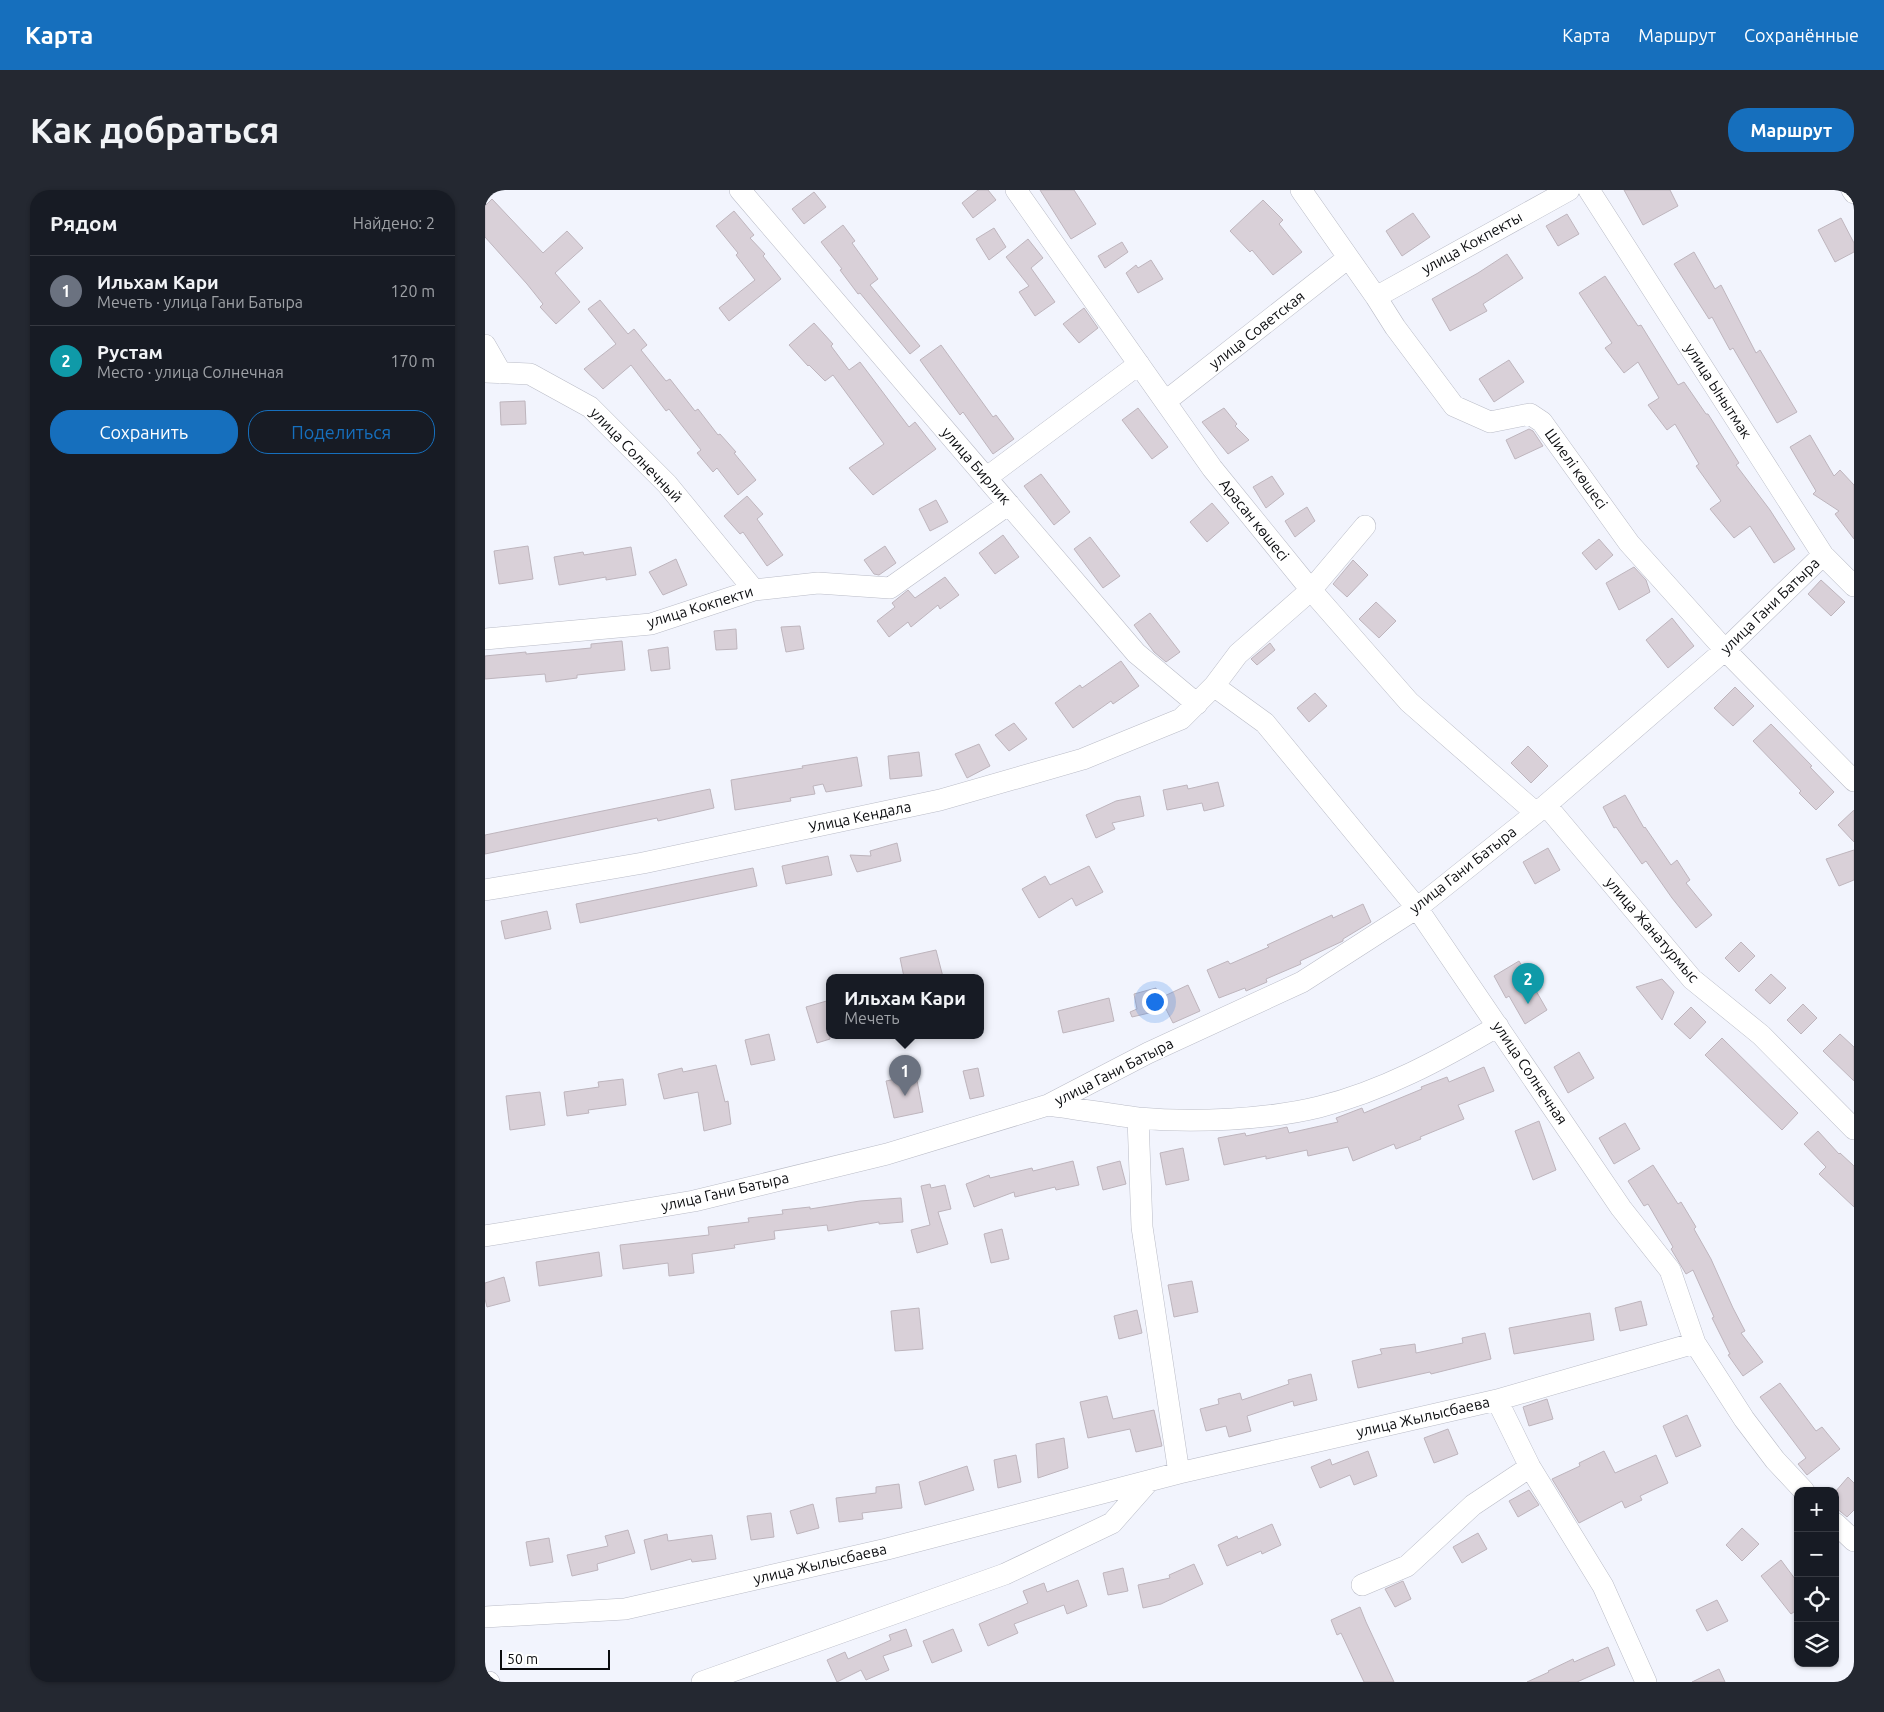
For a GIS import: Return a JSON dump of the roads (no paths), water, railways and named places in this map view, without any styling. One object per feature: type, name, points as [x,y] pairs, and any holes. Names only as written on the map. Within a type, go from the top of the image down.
[{"type":"street","name":"улица Бирлик","points":[[740,190],[1136,653],[1197,704]]},
{"type":"street","name":"Арасан көшесі","points":[[1016,190],[1212,468],[1311,590],[1409,702],[1541,809]]},
{"type":"street","name":"Шиелі көшесі","points":[[1301,190],[1395,327],[1454,406],[1490,422],[1530,414],[1542,422],[1629,542],[1725,650],[1854,780]]},
{"type":"street","name":"улица Кокпекты","points":[[1376,297],[1569,190]]},
{"type":"street","name":"улица Ынытмак","points":[[1589,190],[1823,555],[1854,586]]},
{"type":"street","name":"улица Советская","points":[[1165,401],[1348,258]]},
{"type":"street","points":[[485,345],[493,372]]},
{"type":"street","points":[[986,478],[1139,364]]},
{"type":"street","name":"улица Солнечный","points":[[493,372],[531,374],[590,407],[667,484],[754,590]]},
{"type":"street","name":"улица Кокпекти","points":[[485,639],[651,624],[754,590],[818,583],[890,588],[1009,504]]},
{"type":"street","name":"Улица Кендала","points":[[485,890],[643,863],[940,800],[1083,759],[1181,718],[1214,686],[1237,654],[1311,590],[1365,526]]},
{"type":"street","name":"улица Гани Батыра","points":[[485,1236],[694,1201],[887,1154],[1048,1105],[1148,1053],[1302,982],[1417,908],[1541,809],[1725,650],[1823,555]]},
{"type":"street","name":"улица Солнечная","points":[[1214,686],[1265,723],[1417,908],[1621,1208],[1670,1270],[1695,1343],[1743,1420],[1799,1487]]},
{"type":"street","name":"улица Жанатурмыс","points":[[1541,809],[1692,979],[1761,1035],[1854,1129]]},
{"type":"street","name":"улица Гани Батыра","points":[[1048,1105],[1138,1118],[1189,1120],[1283,1114],[1319,1107],[1403,1077],[1444,1058],[1498,1026]]},
{"type":"street","points":[[1138,1118],[1142,1227],[1179,1473]]},
{"type":"street","name":"улица Жылысбаева","points":[[485,1617],[625,1609],[887,1549],[1179,1473],[1497,1400],[1695,1343]]},
{"type":"street","points":[[1497,1400],[1530,1467],[1603,1586],[1646,1682]]},
{"type":"street","points":[[1362,1585],[1407,1566],[1473,1505],[1530,1467]]},
{"type":"street","points":[[702,1682],[1005,1574],[1112,1523],[1149,1481]]},
{"type":"street","points":[[1839,1527],[1854,1541]]},
{"type":"place","name":"Рустам","points":[[1528,1004]]},
{"type":"place","name":"Ильхам Кари","points":[[905,1096]]}]
